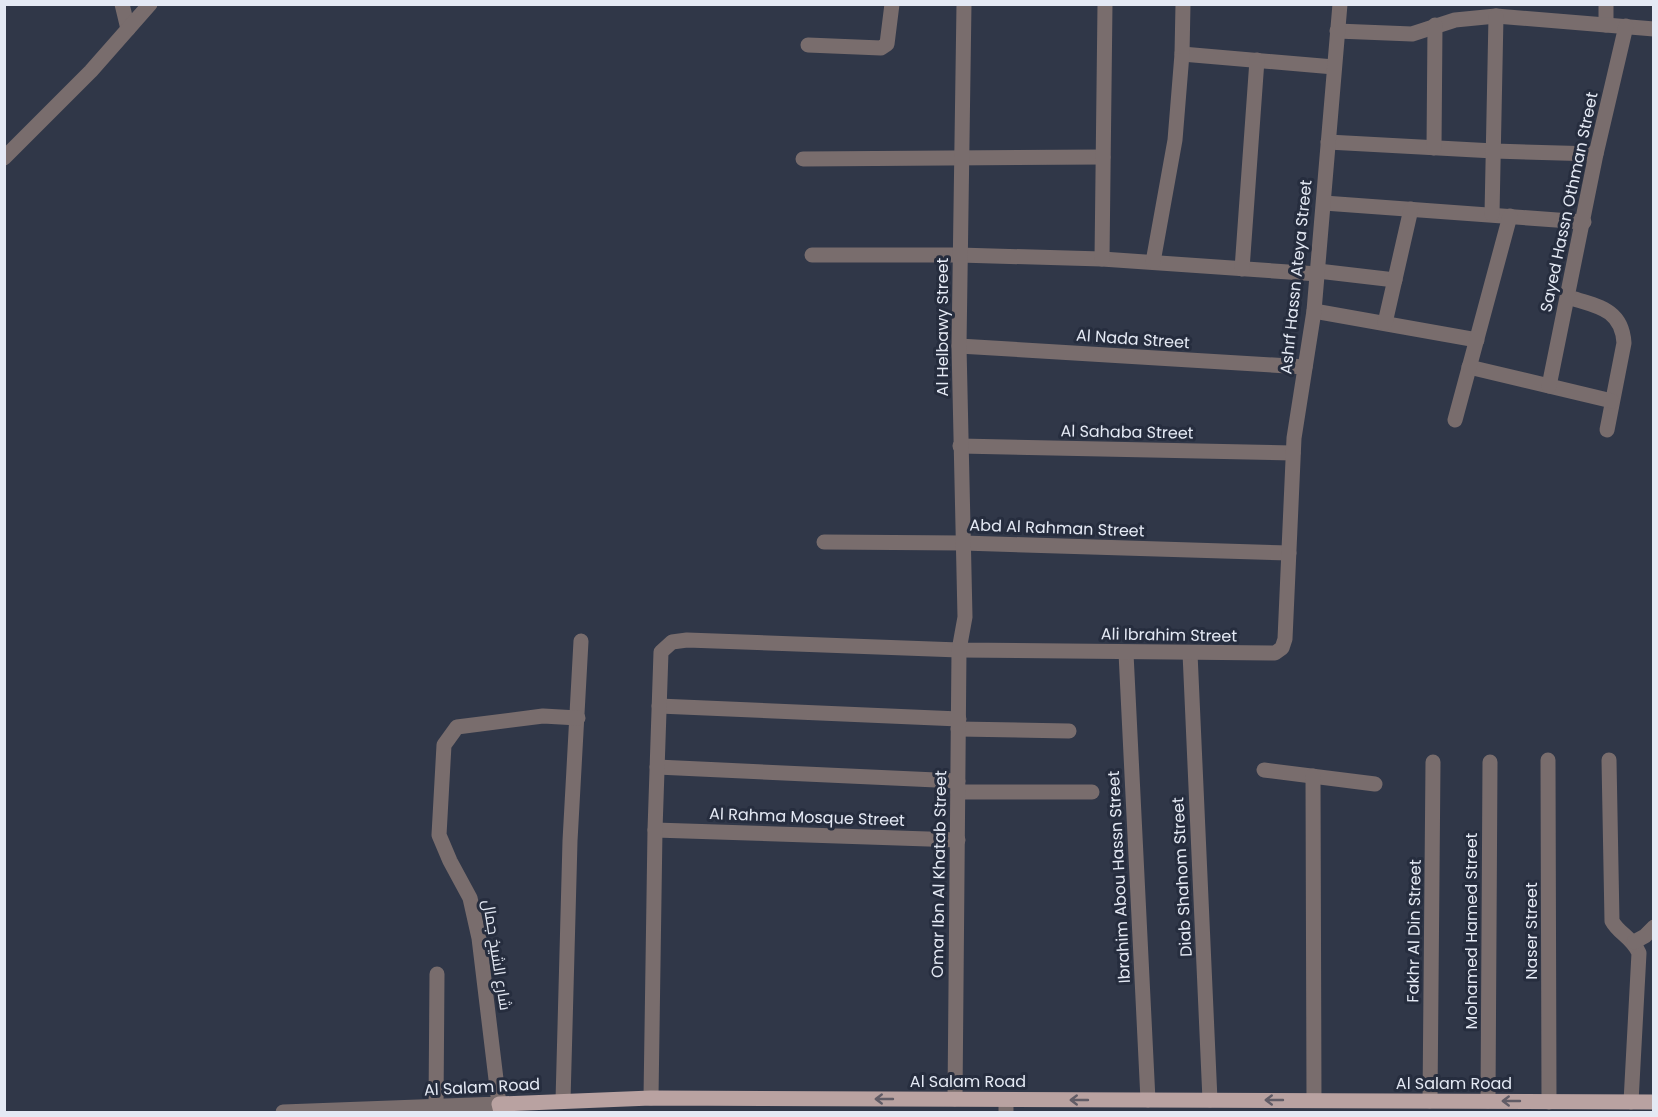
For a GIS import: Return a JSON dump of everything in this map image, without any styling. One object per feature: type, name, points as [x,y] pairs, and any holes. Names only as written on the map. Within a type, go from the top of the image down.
[{"type":"main road","name":"Al Salam Road","points":[[500,1108],[563,1101],[651,1098],[955,1099],[1006,1106],[1148,1100],[1488,1101],[1623,1106],[1653,1102]]},
{"type":"street","points":[[122,4],[128,29]]},
{"type":"street","points":[[4,158],[91,72],[150,4]]},
{"type":"street","points":[[808,45],[880,48],[887,44],[891,4]]},
{"type":"street","name":"Al Helbawy Street","points":[[959,650],[965,617],[959,346],[964,4]]},
{"type":"street","points":[[1102,259],[1105,4]]},
{"type":"street","points":[[1153,262],[1174,140],[1182,54],[1183,4]]},
{"type":"street","name":"Ashrf Hassn Ateya Street","points":[[1288,553],[1293,453],[1318,273],[1340,4]]},
{"type":"street","points":[[1606,4],[1606,25]]},
{"type":"street","points":[[1337,31],[1412,34],[1455,20],[1544,12],[1606,25],[1653,29]]},
{"type":"street","points":[[1492,214],[1496,16]]},
{"type":"street","points":[[1434,148],[1435,25]]},
{"type":"street","name":"Sayed Hassn Othman Street","points":[[1549,386],[1596,154],[1626,27]]},
{"type":"street","points":[[1182,54],[1334,67]]},
{"type":"street","points":[[1242,269],[1257,60]]},
{"type":"street","points":[[1328,142],[1596,154]]},
{"type":"street","points":[[803,159],[1103,157]]},
{"type":"street","points":[[1324,203],[1584,222]]},
{"type":"street","points":[[1385,323],[1411,209]]},
{"type":"street","points":[[1455,420],[1510,216]]},
{"type":"street","points":[[812,255],[959,255],[1102,259],[1395,280]]},
{"type":"street","points":[[1568,297],[1606,310],[1620,324],[1624,333],[1624,344],[1607,430]]},
{"type":"street","points":[[1314,311],[1477,340]]},
{"type":"street","name":"Al Nada Street","points":[[959,346],[1305,368]]},
{"type":"street","points":[[1469,367],[1612,401]]},
{"type":"street","name":"Al Sahaba Street","points":[[960,446],[1293,453]]},
{"type":"street","name":"Abd Al Rahman Street","points":[[824,542],[963,543],[1288,553]]},
{"type":"street","name":"Ali Ibrahim Street","points":[[651,1098],[655,830],[661,652],[672,642],[738,641],[959,650],[1275,653],[1282,648],[1285,639],[1288,553]]},
{"type":"street","points":[[563,1101],[570,841],[581,641]]},
{"type":"street","name":"Omar Ibn Al Khatab Street","points":[[955,1099],[959,650]]},
{"type":"street","name":"Ibrahim Abou Hassn Street","points":[[1126,653],[1148,1100]]},
{"type":"street","name":"Diab Shahom Street","points":[[1190,653],[1210,1100]]},
{"type":"street","points":[[659,706],[1069,731]]},
{"type":"street","name":"شارع الشيخ جمال","points":[[500,1108],[479,938],[470,898],[439,835],[444,745],[457,727],[543,716],[578,717]]},
{"type":"street","name":"Naser Street","points":[[1548,760],[1549,1102]]},
{"type":"street","points":[[1609,760],[1612,921],[1616,929],[1634,942],[1639,953],[1640,966],[1623,1106]]},
{"type":"street","name":"Fakhr Al Din Street","points":[[1430,1101],[1433,762]]},
{"type":"street","name":"Mohamed Hamed Street","points":[[1488,1101],[1490,762]]},
{"type":"street","points":[[657,767],[958,787],[1092,792]]},
{"type":"street","points":[[1264,770],[1376,784]]},
{"type":"street","points":[[1313,776],[1314,1100]]},
{"type":"street","name":"Al Rahma Mosque Street","points":[[655,830],[958,840]]},
{"type":"street","points":[[1634,942],[1645,936],[1653,927]]},
{"type":"street","points":[[436,1107],[437,974]]},
{"type":"street","name":"Al Salam Road","points":[[283,1113],[436,1107],[500,1108]]}]
